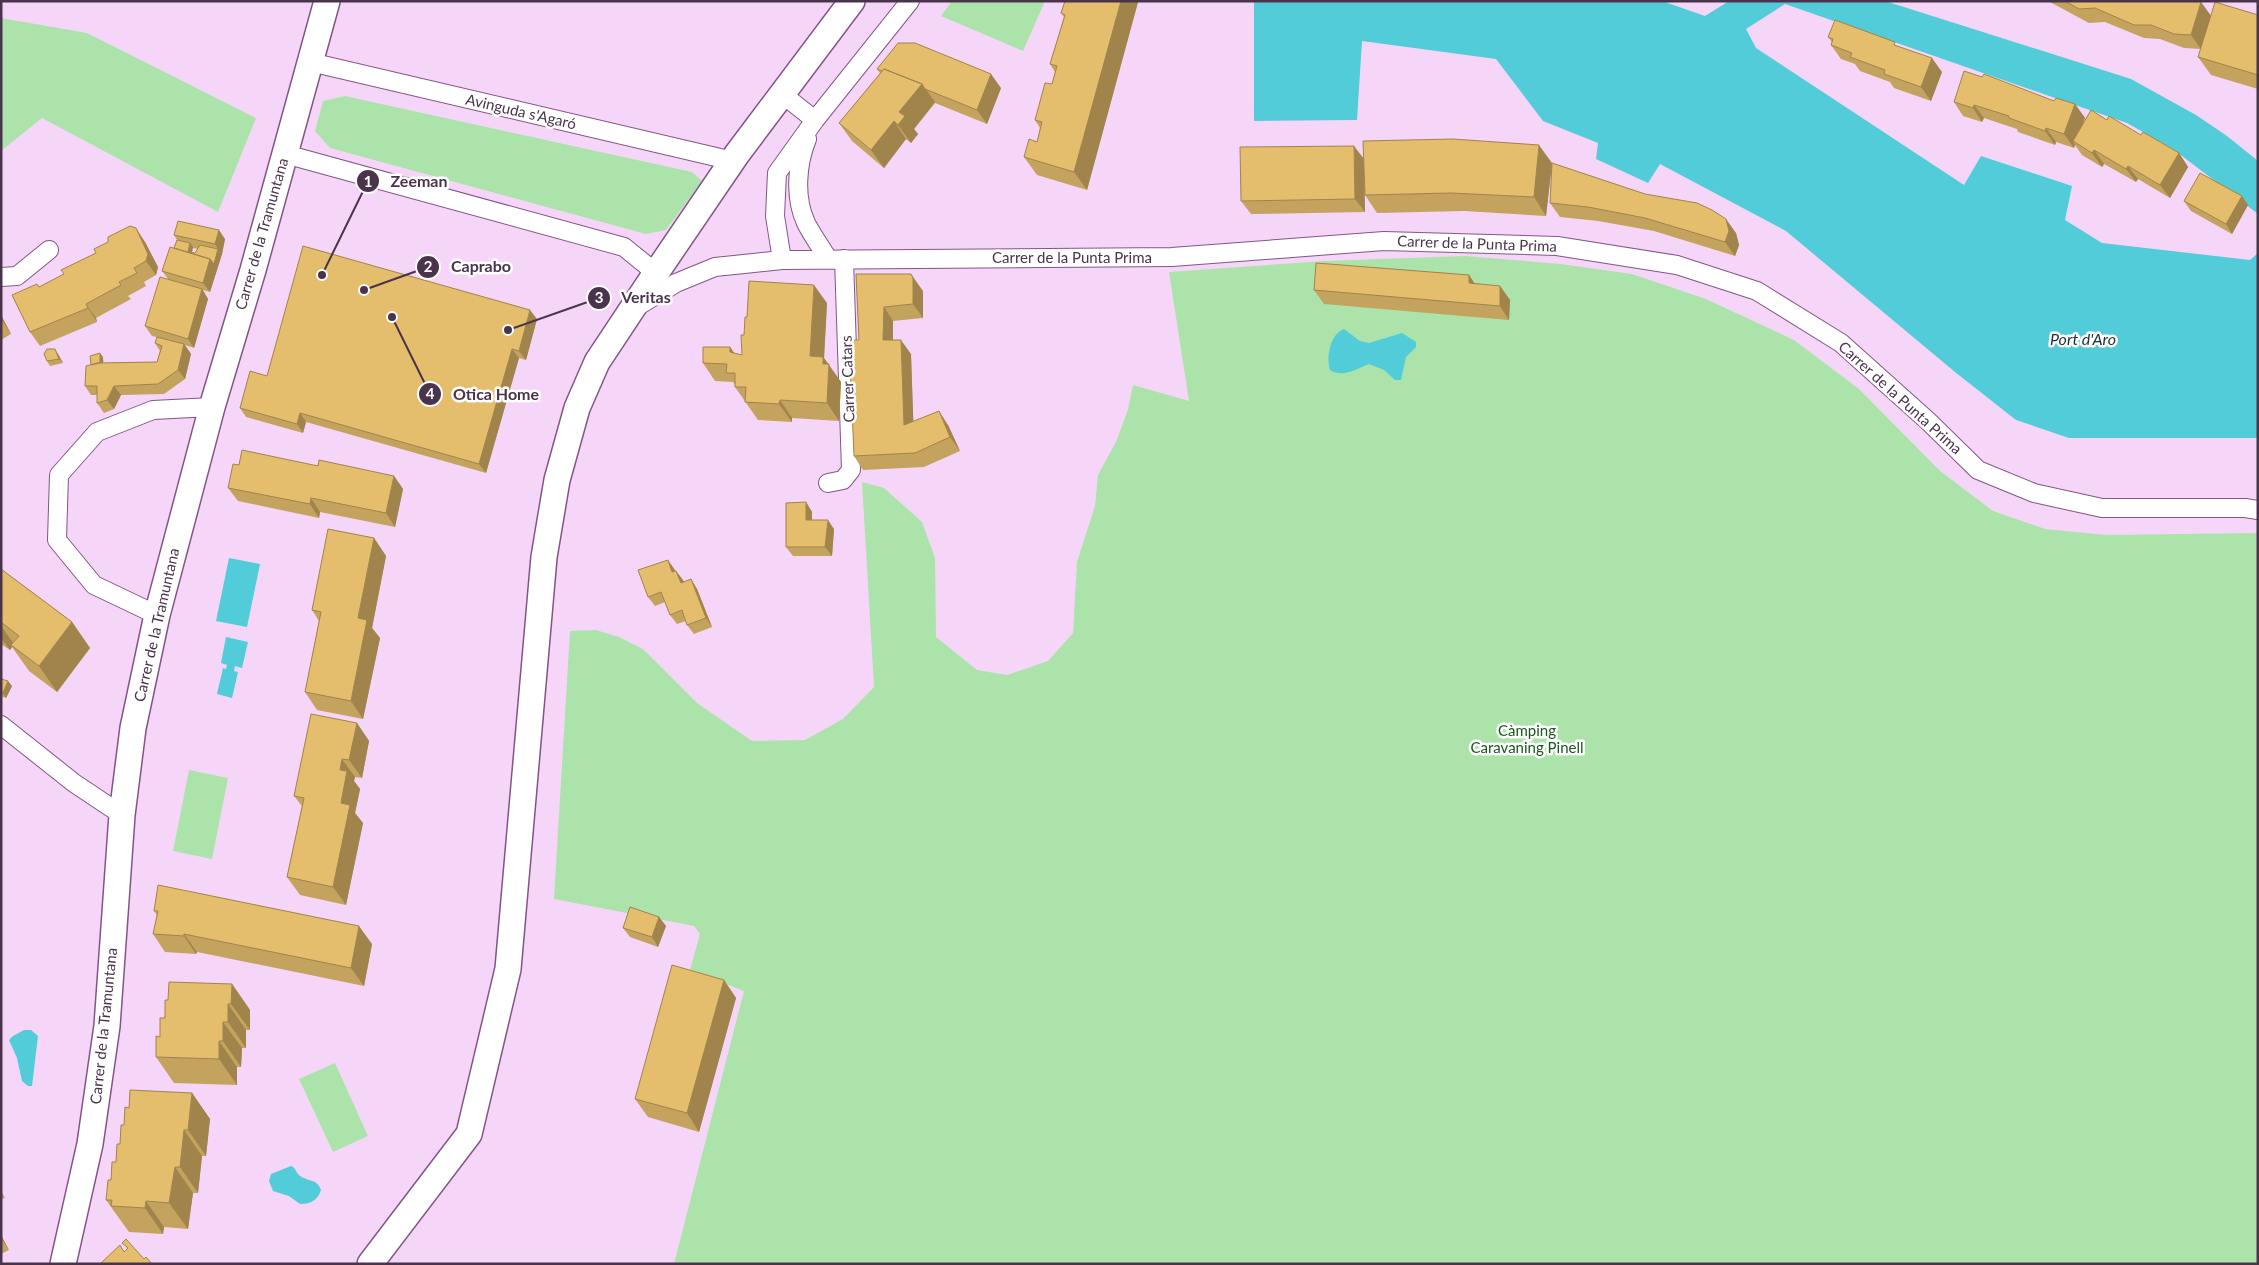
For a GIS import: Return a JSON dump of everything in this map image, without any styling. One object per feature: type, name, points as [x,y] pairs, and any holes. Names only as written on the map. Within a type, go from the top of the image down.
[{"type":"main road","name":"Carrer de la Tramuntana","points":[[63,1264],[90,1144],[107,1026],[122,815],[134,728],[157,614],[212,407],[327,1]]},
{"type":"main road","points":[[370,1264],[470,1134],[508,969],[544,557],[557,480],[577,408],[598,362],[656,273],[733,161],[852,1]]},
{"type":"street","points":[[782,260],[775,216],[776,173],[815,120],[910,1]]},
{"type":"street","name":"Avinguda s'Agaró","points":[[310,62],[733,161]]},
{"type":"street","points":[[782,94],[815,120]]},
{"type":"street","points":[[815,120],[800,155],[798,191],[805,222],[836,260]]},
{"type":"street","points":[[285,154],[624,247],[656,273]]},
{"type":"street","name":"Carrer de la Punta Prima","points":[[631,310],[676,283],[715,267],[782,260],[1172,257],[1384,241],[1557,246],[1677,265],[1756,291],[1840,343],[1928,421],[1978,470],[2034,493],[2102,508],[2245,508],[2258,510]]},
{"type":"street","points":[[1,277],[17,276],[49,250]]},
{"type":"street","name":"Carrer Catars","points":[[828,482],[843,480],[851,470],[836,260]]},
{"type":"street","points":[[157,614],[94,585],[57,540],[58,475],[97,432],[153,410],[212,407]]},
{"type":"street","points":[[1,725],[74,783],[122,815]]},
{"type":"green space","points":[[952,1],[1045,1],[1023,51],[941,16]]},
{"type":"green space","points":[[1,18],[87,33],[256,118],[218,212],[42,118],[1,151]]},
{"type":"green space","points":[[345,96],[692,172],[702,181],[666,230],[646,234],[330,148],[315,131],[323,101]]},
{"type":"green space","name":"Càmping Caravaning Pinell","points":[[1465,256],[1561,264],[1632,274],[1706,299],[1794,340],[1859,389],[1940,471],[1993,511],[2045,529],[2105,535],[2258,533],[2258,1264],[674,1264],[744,991],[690,970],[700,934],[694,926],[554,899],[570,631],[596,630],[619,637],[643,649],[697,703],[752,741],[805,740],[843,719],[874,687],[862,482],[884,488],[922,522],[935,558],[936,637],[977,670],[1007,675],[1048,661],[1073,633],[1077,562],[1095,506],[1098,475],[1117,440],[1128,409],[1133,385],[1189,401],[1169,272],[1324,261]]},
{"type":"green space","points":[[189,770],[228,778],[212,859],[173,851]]},
{"type":"green space","points":[[335,1063],[368,1136],[333,1152],[299,1079]]},
{"type":"water","name":"Port d'Aro","points":[[1254,1],[1662,1],[1705,16],[1729,1],[1885,1],[2131,79],[2196,115],[2227,136],[2258,161],[2258,214],[2173,149],[2127,123],[1785,4],[1746,29],[1756,48],[1964,185],[1981,156],[2072,186],[2065,220],[2102,243],[2250,260],[2258,253],[2258,438],[2069,438],[2016,420],[1955,372],[1786,231],[1660,164],[1648,183],[1596,159],[1598,143],[1543,121],[1496,59],[1362,41],[1357,120],[1254,121]]},
{"type":"water","points":[[1344,329],[1360,341],[1369,343],[1402,333],[1416,342],[1416,347],[1406,357],[1401,380],[1395,380],[1384,370],[1369,364],[1345,373],[1330,370],[1329,353],[1332,341]]},
{"type":"water","points":[[229,558],[260,564],[247,627],[216,621]]},
{"type":"water","points":[[226,637],[248,642],[242,668],[235,666],[234,671],[238,672],[232,698],[217,694],[223,668],[226,669],[227,665],[221,663]]},
{"type":"water","points":[[24,1030],[31,1030],[38,1036],[32,1086],[28,1086],[22,1081],[17,1058],[9,1040]]},
{"type":"water","points":[[291,1166],[299,1175],[319,1186],[320,1193],[314,1201],[300,1204],[289,1196],[273,1191],[269,1181],[271,1174]]},
{"type":"building","points":[[1065,1],[1121,1],[1074,172],[1024,157],[1029,139],[1037,142],[1042,122],[1035,120],[1045,83],[1052,84],[1057,66],[1050,64],[1065,15],[1061,13]]},
{"type":"building","points":[[2065,1],[2201,2],[2191,35],[2174,34],[2151,25],[2134,25],[2095,8],[2079,9]]},
{"type":"building","points":[[2215,2],[2258,15],[2258,75],[2198,57]]},
{"type":"building","points":[[1835,20],[1895,42],[1894,45],[1932,58],[1921,87],[1884,74],[1885,70],[1850,57],[1852,53],[1831,45],[1833,39],[1828,37]]},
{"type":"building","points":[[898,43],[915,43],[991,74],[977,110],[925,89],[922,84],[884,69],[882,71],[877,69]]},
{"type":"building","points":[[884,69],[922,84],[899,112],[905,116],[898,125],[894,121],[871,150],[839,123]]},
{"type":"building","points":[[1964,71],[1982,77],[1984,74],[2054,101],[2056,98],[2075,104],[2064,134],[2046,128],[2045,131],[2009,118],[2009,116],[1974,105],[1973,108],[1954,102]]},
{"type":"building","points":[[2091,110],[2107,120],[2109,116],[2141,135],[2143,132],[2179,153],[2160,185],[2128,166],[2126,169],[2094,150],[2092,153],[2073,141]]},
{"type":"building","points":[[1453,139],[1539,145],[1534,197],[1451,193],[1365,195],[1363,141]]},
{"type":"building","points":[[1354,146],[1355,199],[1241,201],[1240,147]]},
{"type":"building","points":[[1552,163],[1645,194],[1697,203],[1726,219],[1729,231],[1725,242],[1645,218],[1588,207],[1550,203]]},
{"type":"building","points":[[2200,173],[2242,196],[2226,224],[2184,201]]},
{"type":"building","points":[[178,221],[219,230],[215,244],[174,235]]},
{"type":"building","points":[[130,226],[136,228],[148,254],[146,261],[134,268],[137,273],[119,282],[121,285],[86,304],[88,308],[30,332],[12,295],[37,284],[39,287],[64,274],[61,270],[96,253],[94,249],[108,242],[108,237]]},
{"type":"building","points":[[177,240],[190,243],[188,252],[195,253],[200,245],[218,249],[214,264],[210,259],[174,248]]},
{"type":"building","points":[[303,246],[530,310],[519,351],[512,349],[479,464],[300,413],[297,424],[240,408],[250,371],[267,376]]},
{"type":"building","points":[[170,247],[210,259],[203,283],[162,271]]},
{"type":"building","points":[[1316,263],[1469,275],[1469,283],[1500,286],[1500,306],[1314,290]]},
{"type":"building","points":[[856,274],[911,274],[913,278],[913,304],[884,307],[883,340],[901,340],[904,425],[939,411],[950,437],[915,453],[854,456],[849,340],[859,340]]},
{"type":"building","points":[[160,277],[202,289],[188,339],[145,326]]},
{"type":"building","points":[[749,281],[814,285],[810,356],[823,357],[823,364],[829,364],[827,403],[780,400],[779,404],[745,402],[746,387],[735,387],[735,373],[726,373],[727,364],[703,363],[703,347],[730,347],[730,352],[742,355],[741,335],[744,335],[745,317],[747,317]]},
{"type":"building","points":[[157,337],[184,344],[178,370],[158,384],[114,386],[107,400],[97,403],[97,386],[85,386],[86,366],[97,363],[157,362],[162,346],[155,343]]},
{"type":"building","points":[[47,349],[55,349],[59,359],[47,361],[44,354]]},
{"type":"building","points":[[100,353],[100,363],[91,365],[90,356]]},
{"type":"building","points":[[242,450],[318,466],[319,460],[394,476],[386,513],[311,498],[310,504],[228,488],[233,464],[239,465]]},
{"type":"building","points":[[806,502],[806,520],[828,520],[825,547],[786,547],[786,503]]},
{"type":"building","points":[[328,529],[374,538],[358,618],[367,620],[351,701],[305,692],[321,612],[312,610]]},
{"type":"building","points":[[668,560],[672,572],[676,571],[681,583],[691,579],[706,618],[687,625],[682,610],[670,615],[661,592],[648,597],[638,570]]},
{"type":"building","points":[[1,569],[72,622],[39,666],[11,645],[19,636],[1,622]]},
{"type":"building","points":[[1,679],[8,681],[3,693],[1,693]]},
{"type":"building","points":[[311,714],[357,723],[349,760],[342,759],[340,770],[347,771],[341,803],[350,805],[333,887],[287,877],[304,798],[294,796]]},
{"type":"building","points":[[158,885],[359,926],[351,968],[184,934],[184,936],[153,934],[158,911],[154,911]]},
{"type":"building","points":[[630,907],[659,917],[652,937],[623,928]]},
{"type":"building","points":[[672,965],[724,980],[687,1113],[635,1099]]},
{"type":"building","points":[[169,982],[232,984],[231,1004],[228,1004],[228,1022],[223,1022],[223,1041],[219,1041],[219,1059],[156,1057],[156,1036],[160,1037],[160,1018],[165,1018],[165,1000],[168,1000]]},
{"type":"building","points":[[130,1090],[192,1093],[188,1130],[184,1130],[180,1167],[175,1167],[169,1203],[146,1201],[145,1208],[111,1206],[112,1200],[106,1200],[108,1180],[111,1180],[112,1162],[116,1162],[117,1144],[120,1144],[121,1125],[124,1125],[125,1107],[129,1108]]},
{"type":"building","points":[[126,1239],[144,1259],[146,1257],[152,1264],[100,1264],[120,1245],[124,1252],[128,1248],[122,1243]]},
{"type":"place","name":"Zeeman","points":[[322,275]]},
{"type":"place","name":"Caprabo","points":[[364,290]]},
{"type":"place","name":"Otica Home","points":[[392,317]]},
{"type":"place","name":"Veritas","points":[[508,330]]}]
